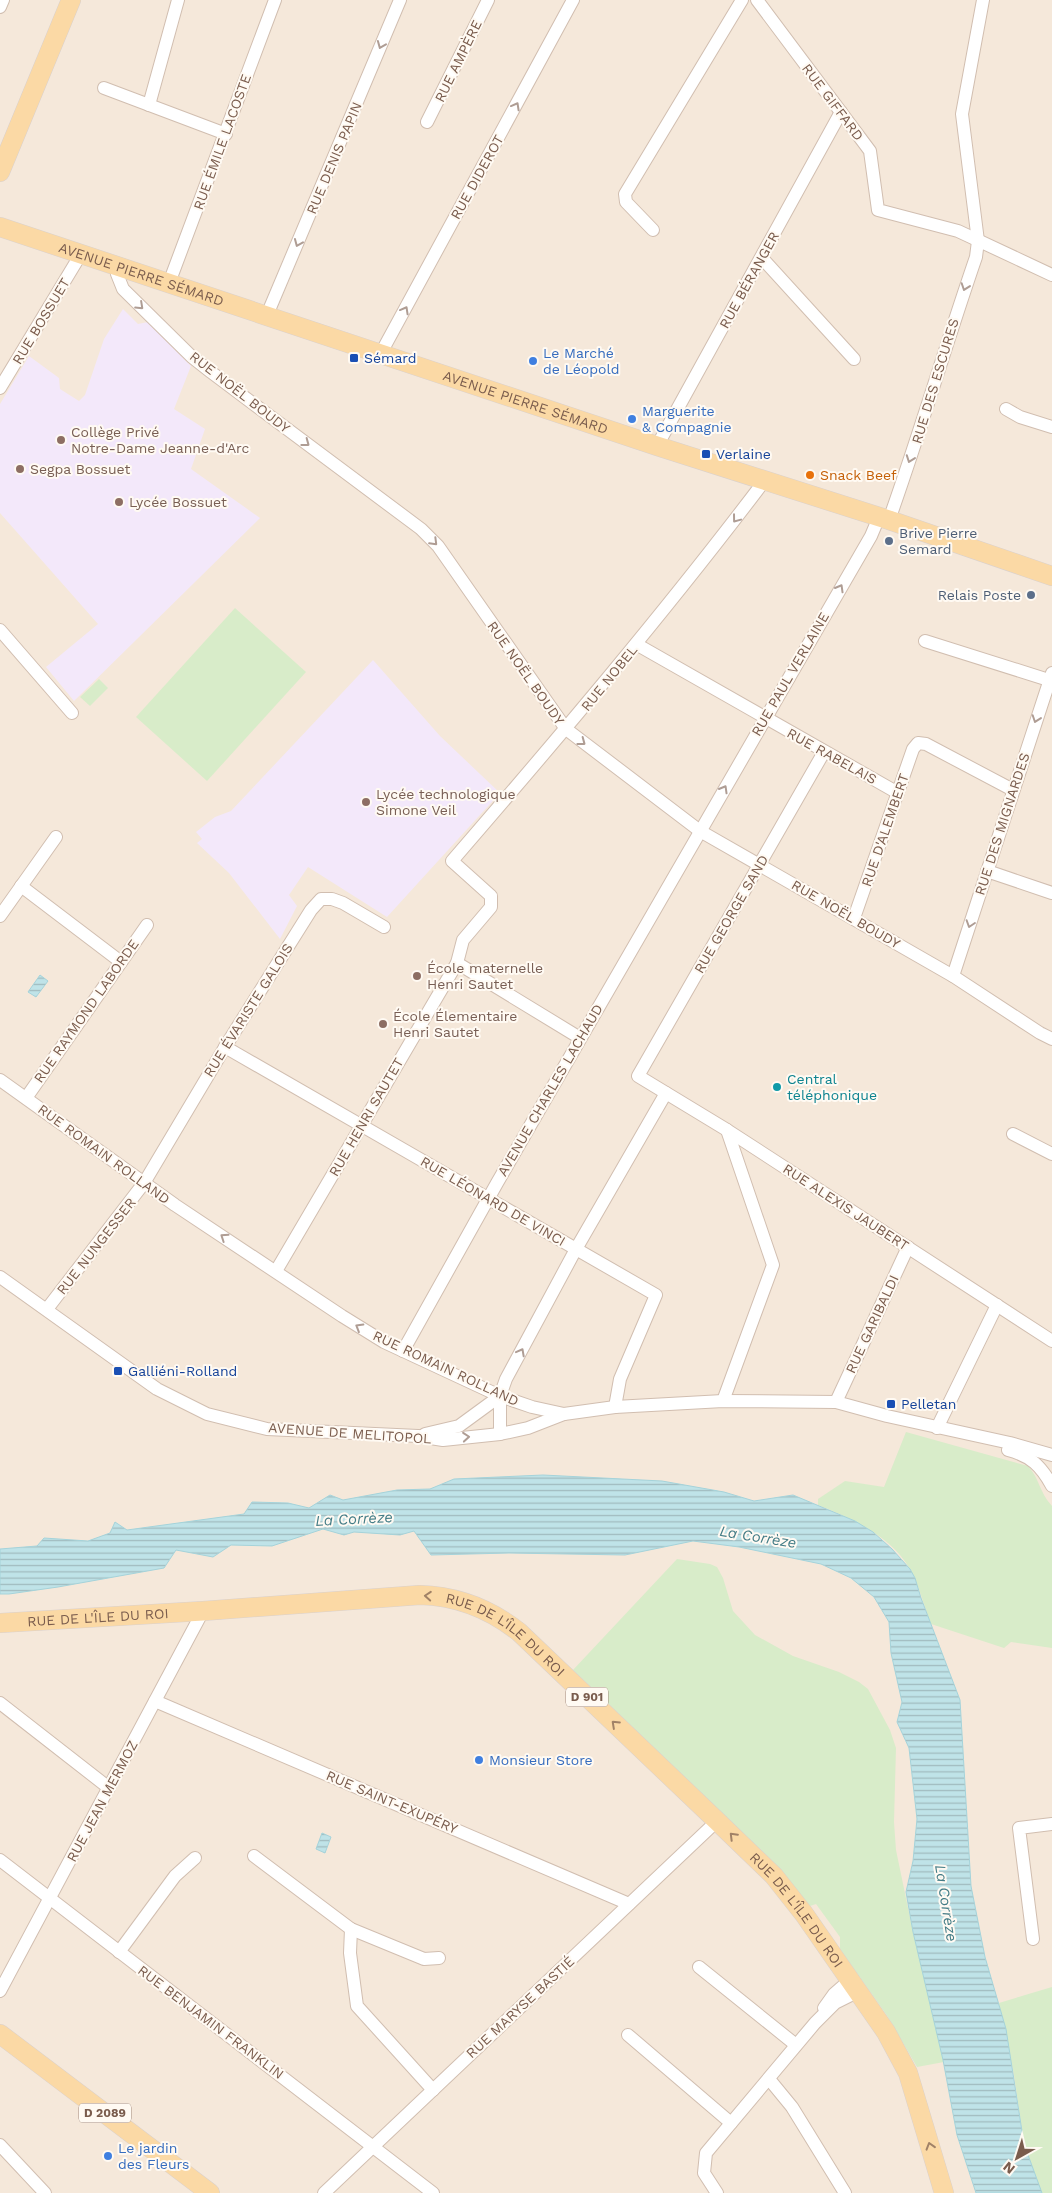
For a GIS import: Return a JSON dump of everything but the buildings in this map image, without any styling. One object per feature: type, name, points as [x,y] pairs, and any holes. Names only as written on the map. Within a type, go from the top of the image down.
[{"type":"main road","points":[[0,172],[71,0]]},
{"type":"main road","name":"AVENUE PIERRE SÉMARD","points":[[3,231],[120,266],[656,446],[884,518],[1052,576]]},
{"type":"main road","name":"RUE DE L'ÎLE DU ROI","points":[[0,1623],[203,1611],[420,1595],[449,1598],[500,1618],[519,1632],[717,1820],[774,1876],[804,1914],[886,2032],[908,2073],[944,2193]]},
{"type":"main road","name":"D 2089","points":[[0,2034],[207,2192]]},
{"type":"street","points":[[0,6],[3,0]]},
{"type":"street","points":[[149,104],[178,0]]},
{"type":"street","name":"RUE ÉMILE LACOSTE","points":[[169,283],[226,134],[274,0]]},
{"type":"street","name":"RUE DENIS PAPIN","points":[[267,315],[400,0]]},
{"type":"street","name":"RUE AMPÈRE","points":[[427,122],[488,0]]},
{"type":"street","name":"RUE DIDEROT","points":[[381,353],[573,0]]},
{"type":"street","points":[[653,230],[626,202],[625,194],[742,0]]},
{"type":"street","name":"RUE GIFFARD","points":[[757,0],[870,151],[878,210],[958,231],[1052,275]]},
{"type":"street","name":"RUE DES ESCURES","points":[[884,518],[921,429],[942,357],[976,256],[978,240],[962,114],[983,0]]},
{"type":"street","points":[[104,88],[226,134]]},
{"type":"street","name":"RUE BÉRANGER","points":[[656,446],[762,258],[841,112]]},
{"type":"street","name":"RUE BOSSUET","points":[[0,388],[82,254]]},
{"type":"street","points":[[762,258],[854,359]]},
{"type":"street","name":"RUE NOËL BOUDY","points":[[120,266],[117,274],[123,289],[192,357],[421,529],[438,546],[566,729],[700,831],[953,976],[1052,1039]]},
{"type":"street","points":[[1006,409],[1020,417],[1052,427]]},
{"type":"street","name":"RUE NOBEL","points":[[457,964],[463,940],[491,907],[491,896],[452,861],[566,729],[702,564],[765,480]]},
{"type":"street","name":"RUE PAUL VERLAINE","points":[[700,831],[870,536],[884,518]]},
{"type":"street","points":[[2,636],[72,713]]},
{"type":"street","points":[[925,641],[1051,678]]},
{"type":"street","name":"RUE RABELAIS","points":[[636,644],[898,793]]},
{"type":"street","name":"RUE DES MIGNARDES","points":[[953,976],[1051,678]]},
{"type":"street","name":"RUE D'ALEMBERT","points":[[854,918],[914,749],[918,743],[926,744],[1013,790]]},
{"type":"street","name":"RUE GEORGE SAND","points":[[638,1076],[824,752]]},
{"type":"street","name":"AVENUE CHARLES LACHAUD","points":[[403,1351],[488,1198],[700,831]]},
{"type":"street","points":[[0,916],[56,837]]},
{"type":"street","points":[[987,871],[1052,893]]},
{"type":"street","points":[[21,886],[121,962]]},
{"type":"street","name":"RUE ÉVARISTE GALOIS","points":[[144,1183],[225,1047],[311,910],[321,899],[332,899],[343,903],[384,927]]},
{"type":"street","name":"RUE RAYMOND LABORDE","points":[[26,1098],[147,925]]},
{"type":"street","points":[[457,964],[580,1038]]},
{"type":"street","name":"RUE HENRI SAUTET","points":[[276,1271],[457,964]]},
{"type":"street","name":"RUE LÉONARD DE VINCI","points":[[225,1047],[656,1295],[620,1379],[615,1407]]},
{"type":"street","name":"RUE ALEXIS JAUBERT","points":[[638,1076],[727,1130],[1052,1341]]},
{"type":"street","name":"RUE ROMAIN ROLLAND","points":[[0,1080],[144,1183],[342,1316],[403,1351],[500,1396],[532,1407],[564,1414],[615,1407],[723,1401],[836,1402],[964,1435],[1010,1443],[1052,1455]]},
{"type":"street","points":[[500,1434],[500,1396],[506,1380],[576,1249],[666,1093]]},
{"type":"street","points":[[723,1401],[773,1265],[727,1130]]},
{"type":"street","points":[[1013,1134],[1052,1154]]},
{"type":"street","name":"RUE NUNGESSER","points":[[47,1309],[144,1183]]},
{"type":"street","name":"RUE GARIBALDI","points":[[836,1402],[908,1247]]},
{"type":"street","name":"AVENUE DE MELITOPOL","points":[[0,1277],[157,1389],[207,1414],[267,1429],[418,1436],[443,1440],[500,1434],[528,1428],[564,1414]]},
{"type":"street","points":[[937,1428],[997,1305]]},
{"type":"street","points":[[418,1436],[459,1426],[500,1396]]},
{"type":"street","name":"RUE ROMAIN ROLLAND","points":[[964,1435],[978,1442],[1034,1460],[1043,1469],[1052,1486]]},
{"type":"street","points":[[1052,1471],[1052,1486]]},
{"type":"street","name":"RUE JEAN MERMOZ","points":[[0,1991],[203,1611]]},
{"type":"street","name":"RUE SAINT-EXUPÉRY","points":[[155,1702],[629,1904]]},
{"type":"street","points":[[0,1703],[109,1788]]},
{"type":"street","name":"RUE MARYSE BASTIÉ","points":[[324,2193],[717,1820]]},
{"type":"street","points":[[1032,1938],[1019,1828],[1052,1824]]},
{"type":"street","points":[[254,1856],[351,1929],[424,1960],[439,1958]]},
{"type":"street","points":[[119,1952],[175,1876],[195,1858]]},
{"type":"street","name":"RUE BENJAMIN FRANKLIN","points":[[0,1860],[433,2193]]},
{"type":"street","points":[[351,1929],[350,1953],[357,2006],[433,2090]]},
{"type":"street","points":[[699,1967],[796,2045]]},
{"type":"street","points":[[717,2193],[704,2173],[706,2153],[815,2022],[854,1986]]},
{"type":"street","points":[[628,2035],[731,2123]]},
{"type":"street","points":[[769,2079],[792,2107],[845,2193]]},
{"type":"street","points":[[0,2145],[45,2193]]},
{"type":"shaded area","points":[[0,0],[1052,0],[1052,2193],[0,2193]]},
{"type":"shaded area","points":[[123,309],[138,324],[148,322],[191,366],[174,409],[205,429],[191,469],[260,518],[74,701],[46,667],[98,624],[0,513],[0,404],[29,356],[59,378],[60,389],[79,401],[85,395],[104,339]]},
{"type":"shaded area","name":"Lycée technologique Simone Veil","points":[[373,660],[440,736],[500,793],[387,917],[308,867],[289,895],[297,906],[280,939],[229,873],[197,843],[202,839],[196,832],[215,817],[231,811]]},
{"type":"green space","points":[[235,608],[306,672],[207,781],[136,717]]},
{"type":"green space","points":[[99,679],[108,688],[90,706],[80,697]]},
{"type":"green space","points":[[906,1432],[1028,1466],[1032,1471],[1044,1496],[1052,1506],[1052,1648],[1011,1642],[1004,1648],[931,1624],[913,1575],[902,1557],[881,1538],[857,1522],[818,1505],[818,1499],[845,1481],[884,1487]]},
{"type":"green space","points":[[677,1559],[710,1564],[717,1567],[723,1578],[733,1611],[755,1635],[793,1656],[839,1672],[859,1682],[868,1689],[890,1730],[896,1748],[894,1822],[896,1850],[913,1932],[944,2062],[917,2067],[888,2017],[840,1949],[840,1937],[816,1904],[810,1906],[771,1860],[573,1670]]},
{"type":"green space","points":[[1052,1987],[1052,2193],[1041,2193],[1024,2144],[1014,2075],[999,2003]]},
{"type":"water","points":[[40,975],[48,981],[36,997],[28,992]]},
{"type":"water","name":"La Corrèze","points":[[543,1475],[662,1481],[724,1492],[754,1501],[793,1495],[855,1521],[873,1532],[910,1569],[960,1700],[971,1886],[985,1957],[1006,2029],[1024,2144],[1042,2193],[976,2193],[957,2135],[943,2060],[913,1932],[906,1892],[913,1861],[917,1819],[909,1748],[897,1722],[902,1702],[891,1653],[889,1622],[874,1597],[851,1578],[821,1564],[739,1547],[693,1541],[625,1555],[509,1553],[431,1555],[414,1531],[400,1535],[354,1532],[344,1535],[323,1529],[272,1546],[231,1545],[213,1557],[176,1550],[164,1568],[58,1587],[0,1594],[0,1549],[37,1546],[44,1538],[88,1541],[110,1533],[115,1522],[127,1530],[244,1514],[252,1502],[288,1503],[309,1508],[330,1495],[343,1500],[397,1490],[430,1489],[454,1479]]},
{"type":"water","points":[[322,1833],[331,1837],[325,1853],[316,1849]]},
{"type":"place","name":"Sémard","points":[[354,358]]},
{"type":"place","name":"Le Marché de Léopold","points":[[533,361]]},
{"type":"place","name":"Marguerite & Compagnie","points":[[632,419]]},
{"type":"place","name":"Collège Privé Notre-Dame Jeanne-d'Arc","points":[[61,440]]},
{"type":"place","name":"Verlaine","points":[[706,454]]},
{"type":"place","name":"Segpa Bossuet","points":[[20,469]]},
{"type":"place","name":"Snack Beef","points":[[810,475]]},
{"type":"place","name":"Lycée Bossuet","points":[[119,502]]},
{"type":"place","name":"Brive Pierre Semard","points":[[889,541]]},
{"type":"place","name":"Relais Poste","points":[[1031,595]]},
{"type":"place","name":"Lycée technologique Simone Veil","points":[[366,802]]},
{"type":"place","name":"École maternelle Henri Sautet","points":[[417,976]]},
{"type":"place","name":"École Élementaire Henri Sautet","points":[[383,1024]]},
{"type":"place","name":"Central téléphonique","points":[[777,1087]]},
{"type":"place","name":"Galliéni-Rolland","points":[[118,1371]]},
{"type":"place","name":"Pelletan","points":[[891,1404]]},
{"type":"place","name":"Monsieur Store","points":[[479,1760]]},
{"type":"place","name":"Le jardin des Fleurs","points":[[108,2156]]}]
